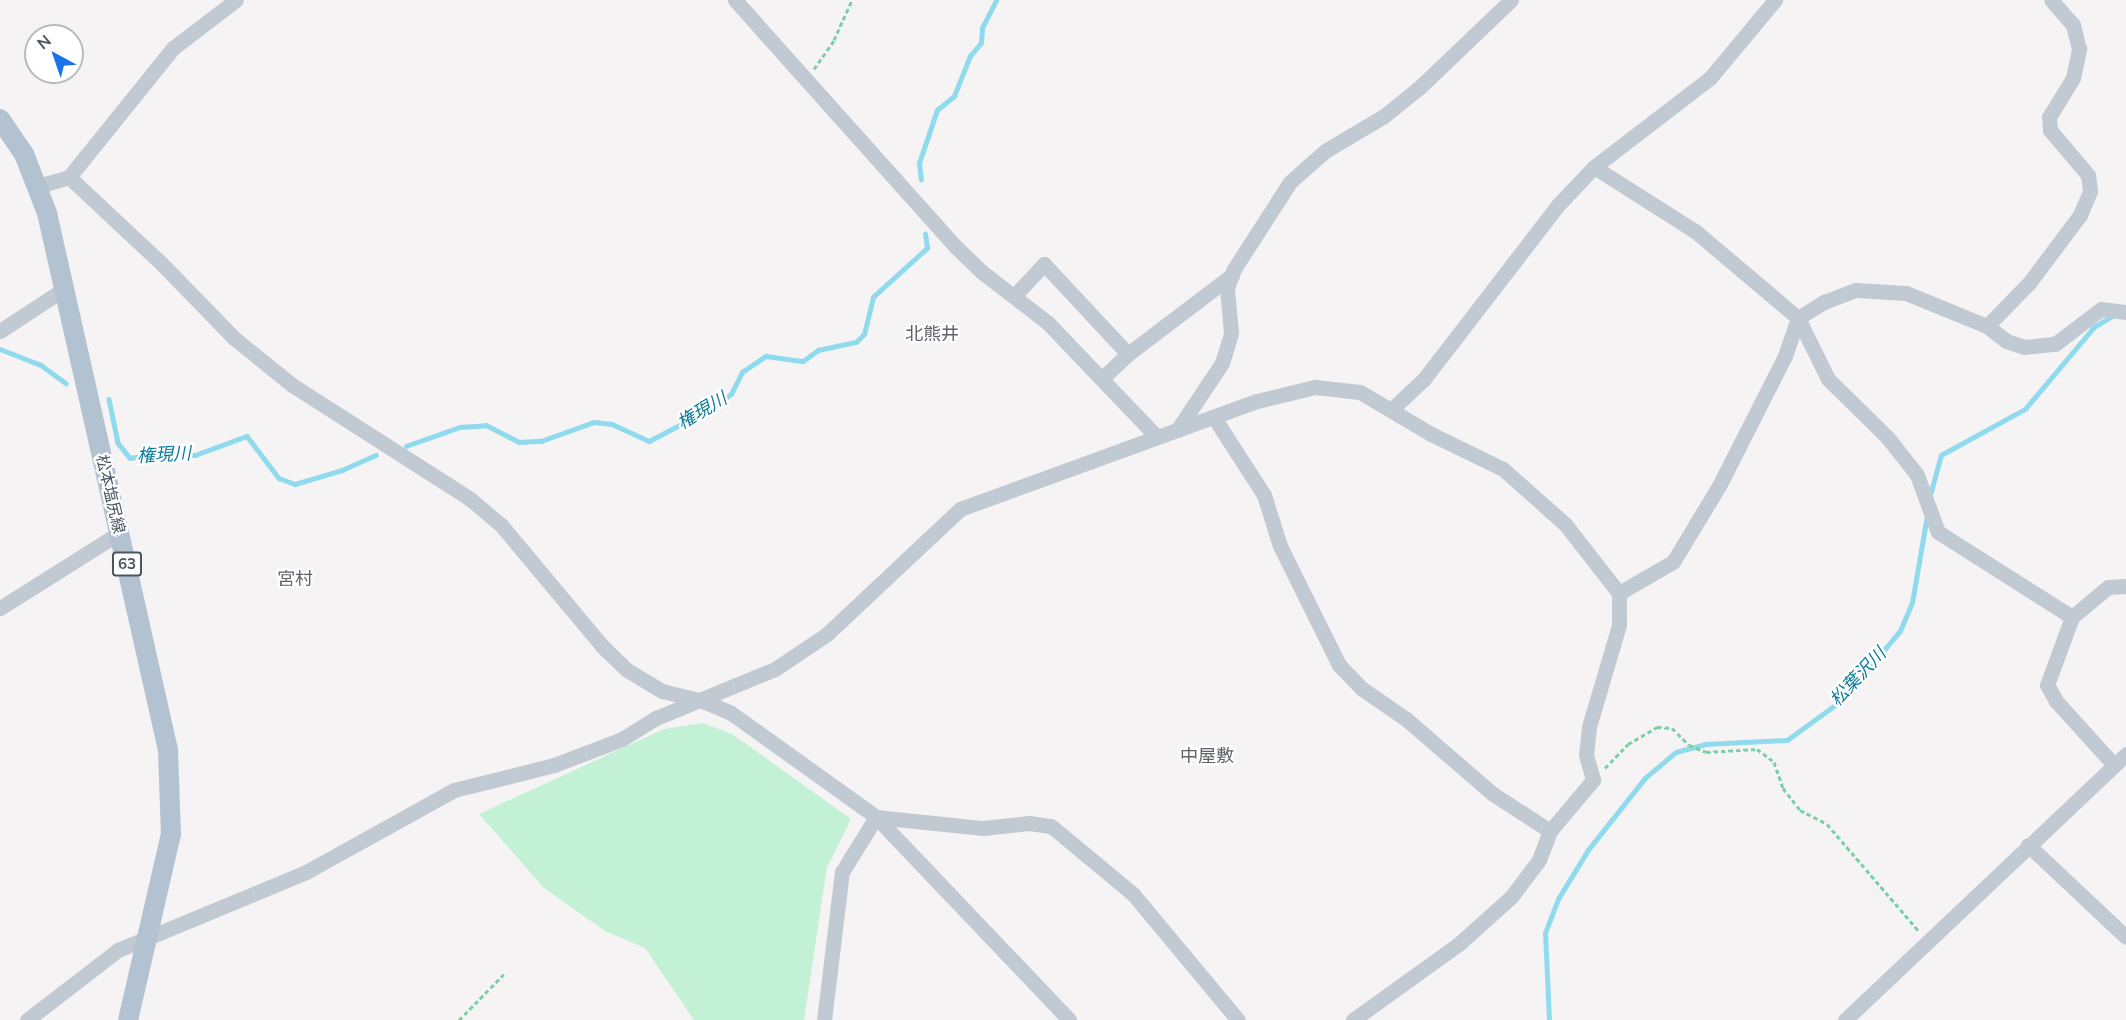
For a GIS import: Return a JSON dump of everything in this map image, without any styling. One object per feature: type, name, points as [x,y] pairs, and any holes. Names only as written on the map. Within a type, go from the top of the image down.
[{"type":"main road","name":"松本塩尻線","points":[[0,119],[24,154],[38,186],[153,673],[168,750],[172,798],[171,834],[128,1020]]},
{"type":"street","points":[[38,186],[69,177],[173,48],[236,0]]},
{"type":"street","points":[[735,0],[956,248],[1048,322],[1103,377],[1156,436]]},
{"type":"street","points":[[1178,429],[1222,363],[1232,333],[1227,288],[1232,275],[1255,232],[1290,182],[1325,151],[1384,116],[1420,87],[1511,0]]},
{"type":"street","points":[[1392,409],[1424,379],[1559,204],[1594,166],[1710,78],[1775,0]]},
{"type":"street","points":[[1987,326],[2029,284],[2079,215],[2090,191],[2088,175],[2050,130],[2049,117],[2073,78],[2079,49],[2073,24],[2051,0]]},
{"type":"street","points":[[1594,166],[1695,231],[1798,318],[1828,379],[1888,438],[1917,475],[1938,532],[2072,617]]},
{"type":"street","points":[[69,177],[161,263],[234,338],[292,386],[470,499],[501,525],[603,647],[627,669],[662,691],[704,700],[731,713],[876,817],[1069,1020]]},
{"type":"street","points":[[1014,296],[1044,264],[1128,354]]},
{"type":"street","points":[[1103,377],[1128,354],[1232,275]]},
{"type":"street","points":[[0,330],[64,289]]},
{"type":"street","points":[[1619,593],[1673,562],[1720,484],[1785,356],[1798,318],[1856,290],[1906,293],[1987,326],[2006,341],[2043,347],[2055,344],[2101,309],[2126,312]]},
{"type":"street","points":[[27,1020],[87,971],[149,935],[306,872],[454,790],[554,765],[622,739],[656,718],[775,669],[827,633],[960,509],[1156,436],[1215,419],[1257,401],[1315,387],[1360,392],[1431,434],[1503,469],[1565,524],[1619,593],[1619,625],[1589,727],[1586,755],[1593,780],[1550,831],[1539,860],[1511,897],[1460,943],[1353,1020]]},
{"type":"street","points":[[1215,419],[1264,495],[1280,546],[1339,665],[1361,688],[1406,719],[1493,794],[1550,831]]},
{"type":"street","points":[[0,608],[119,533]]},
{"type":"street","points":[[2114,765],[2056,701],[2047,685],[2072,617],[2108,587],[2126,586]]},
{"type":"street","points":[[1845,1020],[2126,754]]},
{"type":"street","points":[[824,1020],[842,872],[876,817]]},
{"type":"street","points":[[876,817],[983,828],[1029,823],[1051,826],[1133,894],[1238,1020]]},
{"type":"street","points":[[2028,845],[2126,937]]},
{"type":"path","points":[[807,81],[834,40],[852,0]]},
{"type":"path","points":[[1593,780],[1628,744],[1657,727],[1672,728],[1689,745],[1706,752],[1757,749],[1774,762],[1783,788],[1800,810],[1827,824],[1928,941]]},
{"type":"path","points":[[459,1020],[504,974]]},
{"type":"green space","points":[[703,723],[732,734],[851,819],[827,867],[804,1020],[694,1020],[645,948],[605,931],[544,888],[479,814],[664,729]]},
{"type":"waterway","name":"権現川","points":[[921,180],[919,163],[937,110],[954,96],[970,56],[981,43],[982,28],[996,0]]},
{"type":"waterway","name":"権現川","points":[[406,446],[460,427],[486,425],[519,442],[541,441],[594,422],[612,424],[649,441],[716,406],[731,394],[742,372],[766,356],[803,361],[818,350],[856,342],[864,334],[873,297],[927,248],[925,234]]},
{"type":"waterway","name":"松葉沢川","points":[[1930,495],[1941,455],[2025,409],[2094,327],[2114,315]]},
{"type":"waterway","name":"権現川","points":[[0,349],[41,365],[66,383]]},
{"type":"waterway","name":"権現川","points":[[109,399],[118,443],[130,458],[166,452],[195,455],[247,436],[279,478],[295,484],[342,470],[376,455]]},
{"type":"waterway","name":"松葉沢川","points":[[1549,1020],[1545,933],[1558,899],[1588,850],[1645,778],[1676,752],[1705,744],[1787,740],[1842,700],[1900,631],[1912,603],[1927,515]]},
{"type":"district","name":"北熊井","points":[[932,334]]},
{"type":"district","name":"宮村","points":[[295,579]]},
{"type":"district","name":"中屋敷","points":[[1207,756]]}]
